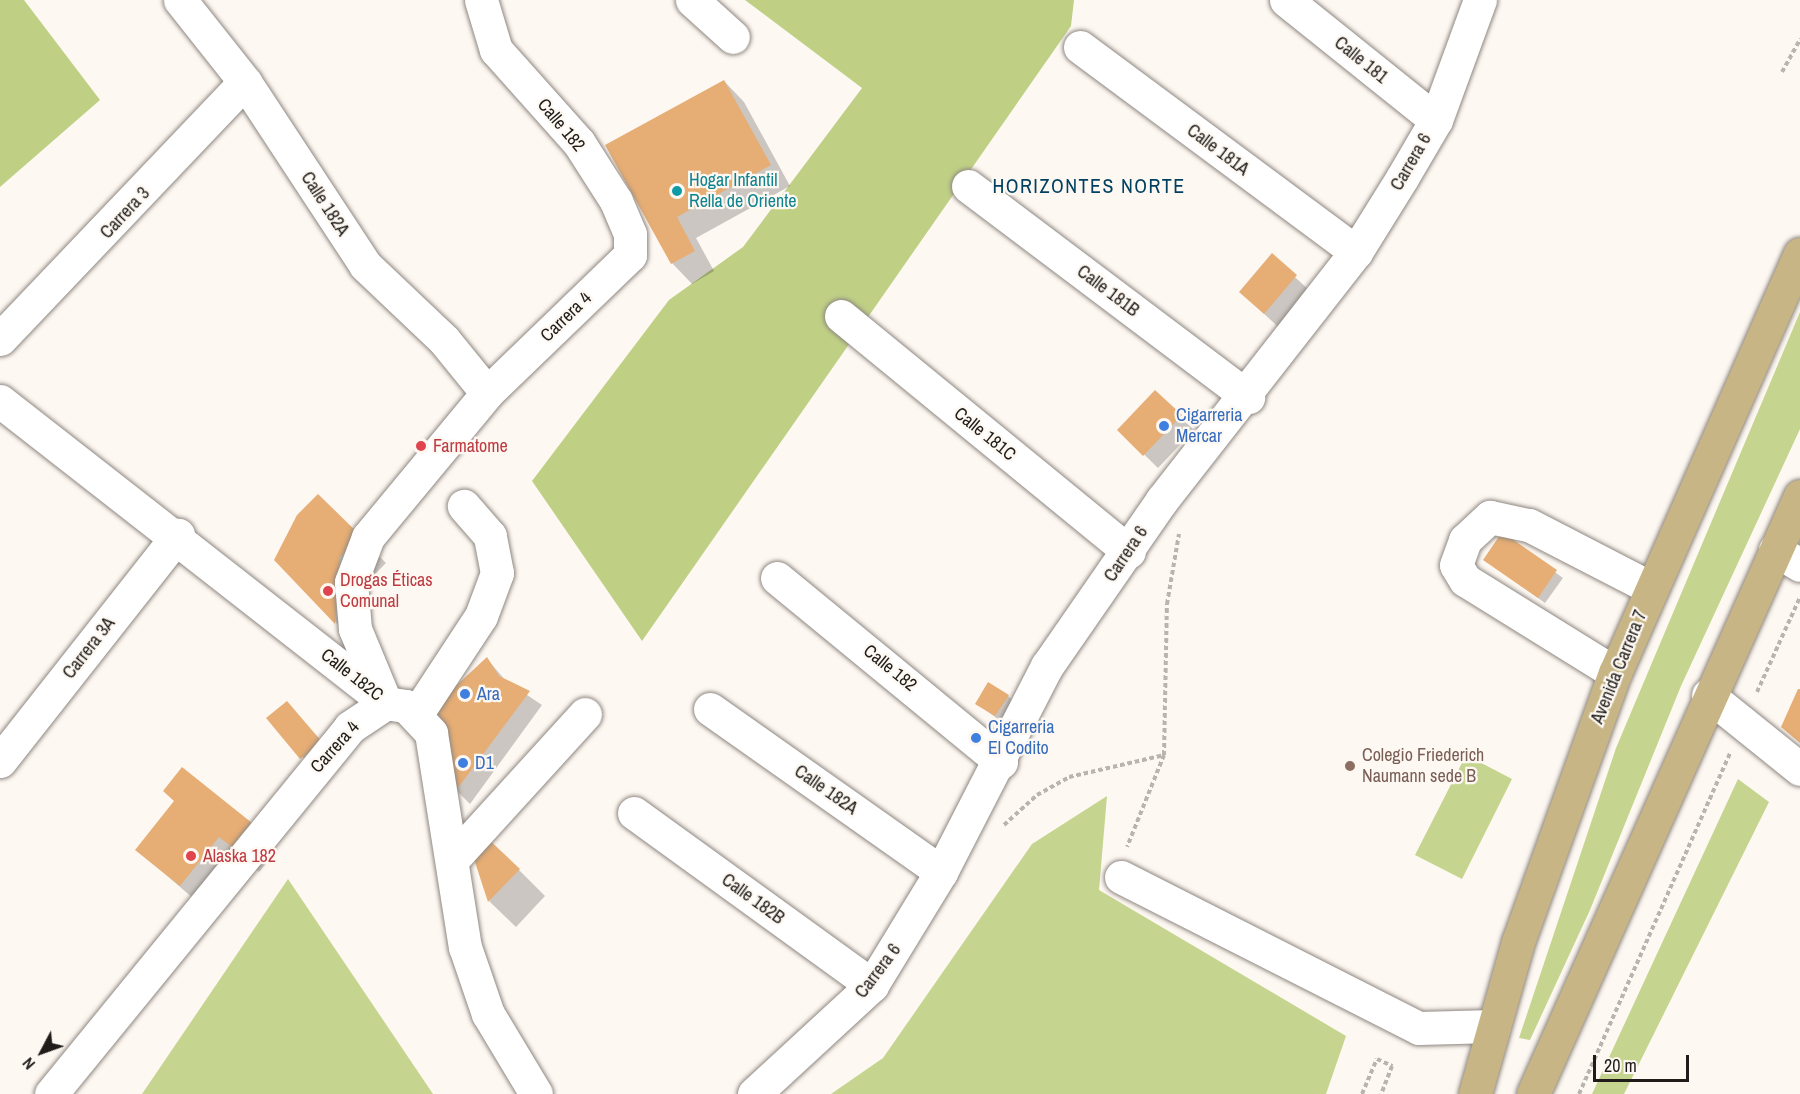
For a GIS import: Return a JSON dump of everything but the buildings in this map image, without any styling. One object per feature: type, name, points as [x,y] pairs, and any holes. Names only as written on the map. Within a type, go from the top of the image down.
[{"type":"main road","name":"Avenida Carrera 7","points":[[1474,1094],[1559,822],[1615,673],[1800,254]]},
{"type":"main road","points":[[1533,1094],[1708,695],[1788,558],[1800,496]]},
{"type":"street","name":"Calle 182A","points":[[180,0],[245,82],[365,265],[444,340],[487,393]]},
{"type":"street","name":"Calle 182","points":[[482,0],[496,50],[579,143],[616,201],[630,234],[630,255]]},
{"type":"street","points":[[692,0],[733,36]]},
{"type":"street","name":"Calle 181","points":[[1286,0],[1436,120]]},
{"type":"street","name":"Carrera 6","points":[[754,1094],[872,985],[941,872],[1000,762],[1047,666],[1129,552],[1162,500],[1248,397],[1356,252],[1436,120],[1480,0]]},
{"type":"street","name":"Calle 181A","points":[[1080,47],[1356,252]]},
{"type":"street","name":"Carrera 3","points":[[0,339],[245,82]]},
{"type":"street","name":"Calle 181B","points":[[968,186],[1248,397]]},
{"type":"street","name":"Carrera 4","points":[[51,1094],[73,1080],[350,727],[386,703],[355,629],[351,582],[368,537],[487,393],[630,255]]},
{"type":"street","name":"Calle 181C","points":[[841,316],[1129,552]]},
{"type":"street","name":"Calle 182C","points":[[0,401],[178,535],[386,703],[406,706],[416,715]]},
{"type":"street","points":[[464,506],[490,536],[497,573],[481,616],[416,715],[431,733],[453,859],[465,947],[488,1014],[537,1094]]},
{"type":"street","points":[[1615,673],[1466,580],[1456,565],[1465,540],[1490,517],[1529,525],[1651,588]]},
{"type":"street","name":"Carrera 3A","points":[[0,761],[178,535]]},
{"type":"street","name":"Calle 182","points":[[777,578],[1000,762]]},
{"type":"street","points":[[1708,695],[1800,769]]},
{"type":"street","name":"Calle 182A","points":[[710,709],[941,872]]},
{"type":"street","points":[[453,859],[585,714]]},
{"type":"street","name":"Calle 182B","points":[[634,813],[872,985]]},
{"type":"street","points":[[1121,877],[1419,1028],[1494,1026]]},
{"type":"path","points":[[1782,72],[1800,39]]},
{"type":"path","points":[[1121,877],[1125,852],[1164,755],[1167,604],[1181,523]]},
{"type":"path","points":[[1579,1094],[1800,597]]},
{"type":"path","points":[[965,827],[994,833],[1037,795],[1070,777],[1164,755]]},
{"type":"path","points":[[1362,1094],[1377,1059],[1392,1066],[1381,1094]]},
{"type":"green space","points":[[0,0],[24,0],[100,100],[0,187]]},
{"type":"green space","points":[[745,0],[1074,0],[1071,26],[642,641],[532,481],[669,300],[743,247],[862,88]]},
{"type":"green space","points":[[1800,312],[1800,429],[1681,686],[1590,910],[1530,1040],[1519,1038],[1616,748]]},
{"type":"green space","points":[[1466,755],[1512,779],[1462,879],[1415,855]]},
{"type":"green space","points":[[1738,779],[1769,802],[1624,1094],[1592,1094]]},
{"type":"green space","points":[[1107,796],[1099,890],[1346,1036],[1326,1094],[831,1094],[883,1058],[1032,844]]},
{"type":"green space","points":[[288,879],[433,1094],[142,1094]]},
{"type":"place","name":"Hogar Infantil Rella de Oriente","points":[[677,191]]},
{"type":"place","name":"Cigarreria Mercar","points":[[1164,426]]},
{"type":"place","name":"Farmatome","points":[[421,446]]},
{"type":"place","name":"Drogas Éticas Comunal","points":[[328,591]]},
{"type":"place","name":"Ara","points":[[465,694]]},
{"type":"place","name":"Cigarreria El Codito","points":[[976,738]]},
{"type":"place","name":"D1","points":[[463,763]]},
{"type":"place","name":"Colegio Friederich Naumann sede B","points":[[1350,766]]},
{"type":"place","name":"Alaska 182","points":[[191,856]]},
{"type":"district","name":"HORIZONTES NORTE","points":[[1089,185]]}]
